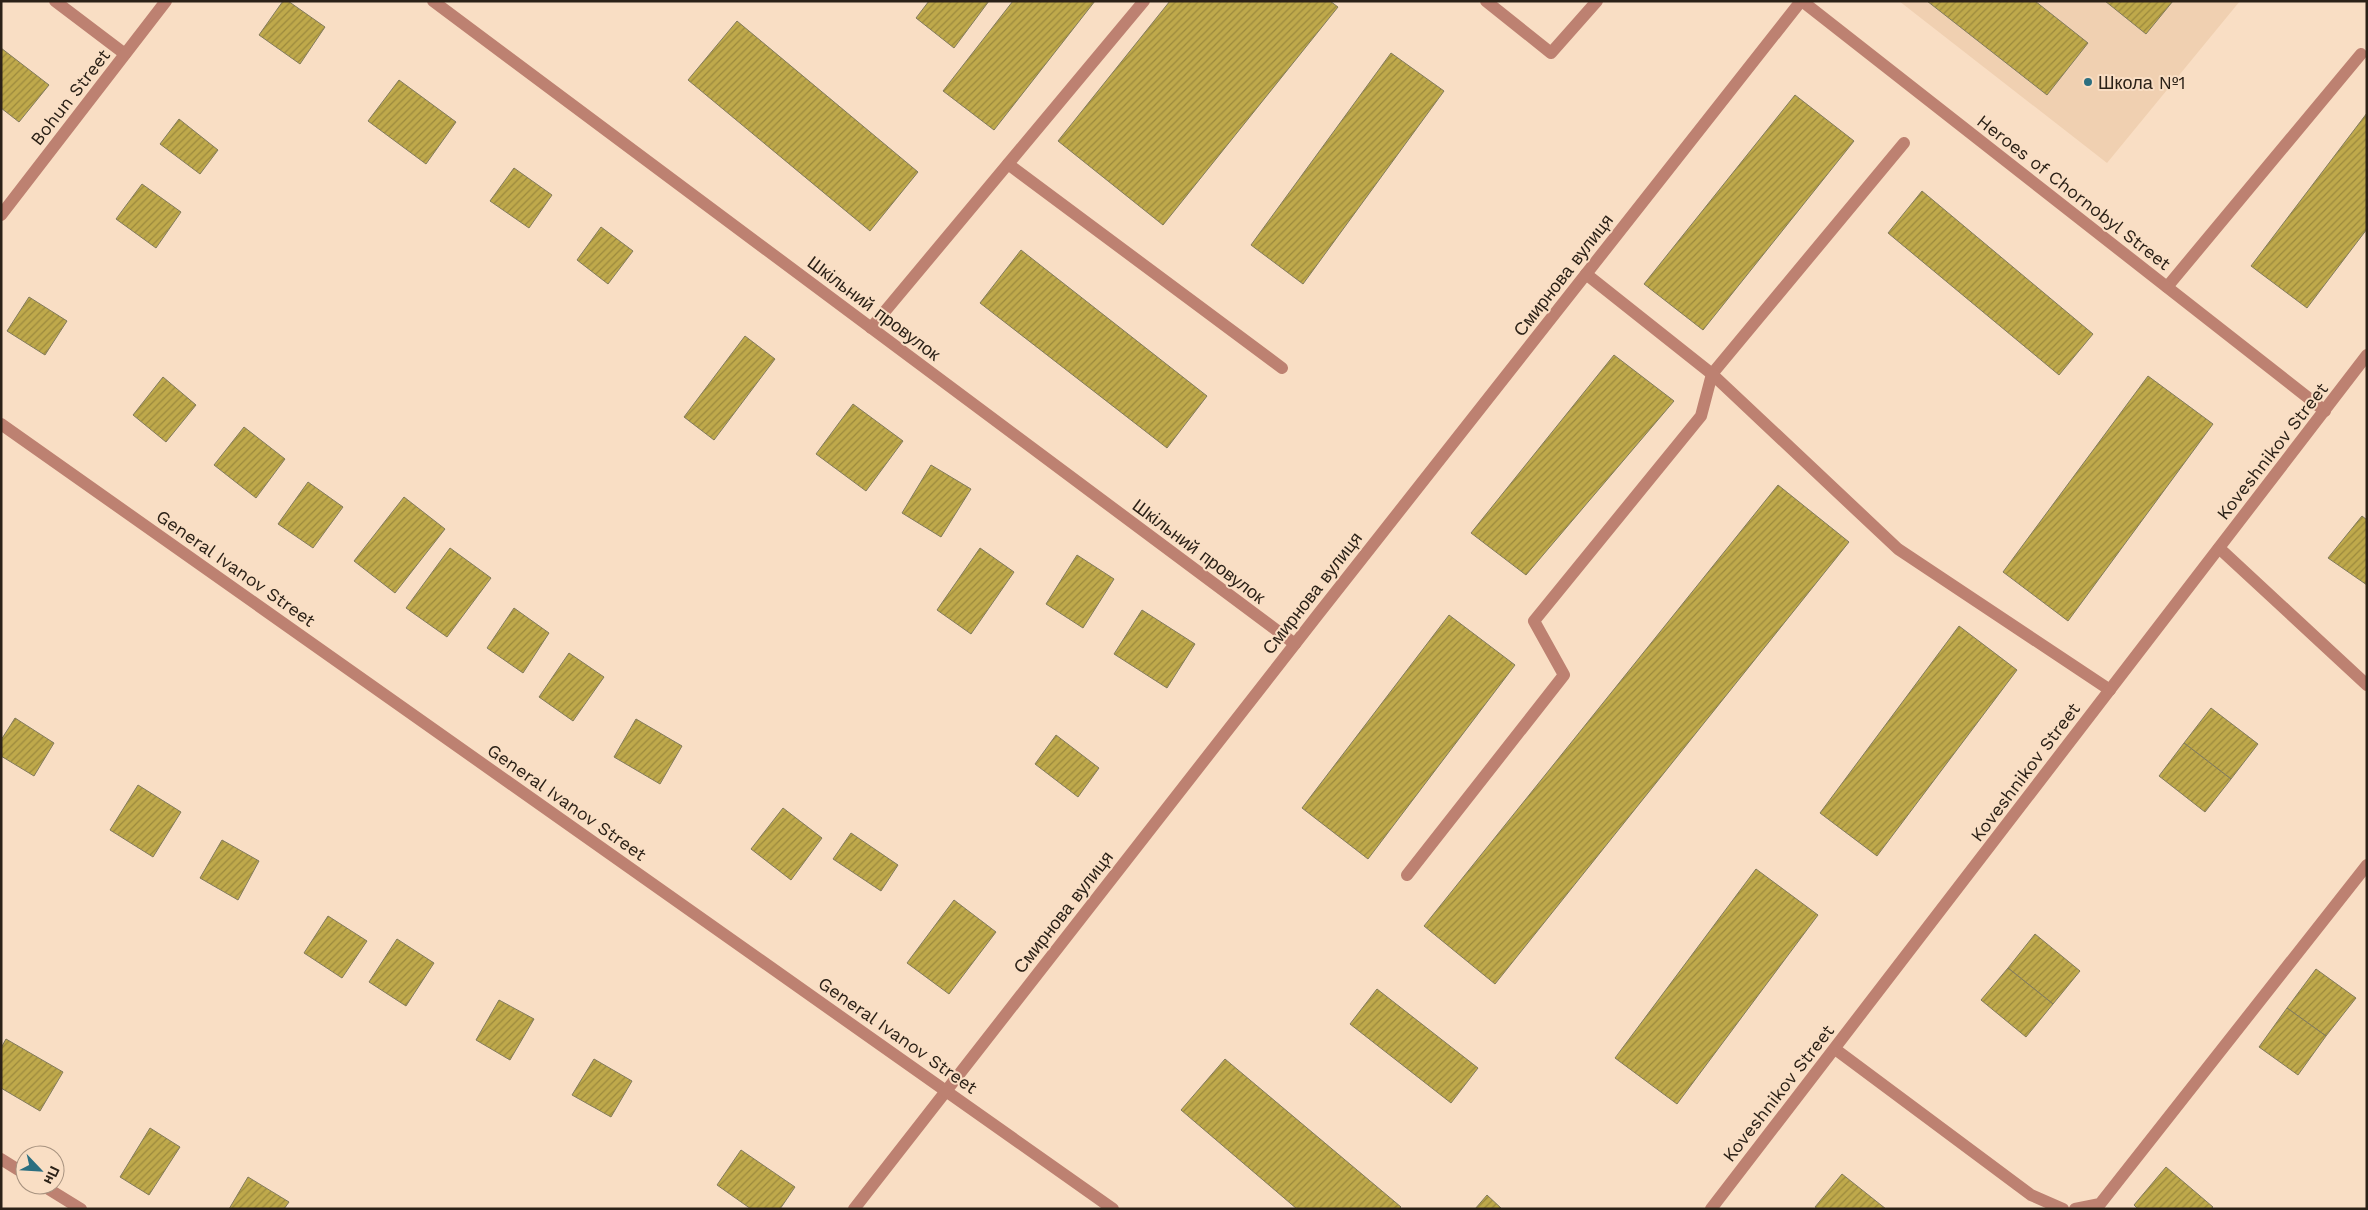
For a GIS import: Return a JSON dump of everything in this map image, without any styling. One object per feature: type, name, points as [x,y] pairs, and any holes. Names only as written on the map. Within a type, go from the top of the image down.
[{"type":"street","points":[[55,1],[125,54]]},
{"type":"street","name":"Bohun Street","points":[[1,215],[166,1]]},
{"type":"street","name":"Шкільний провулок","points":[[433,1],[1294,644]]},
{"type":"street","points":[[871,328],[1144,1]]},
{"type":"street","points":[[1486,1],[1551,53],[1597,1]]},
{"type":"street","name":"Смирнова вулиця","points":[[854,1209],[1294,644],[1802,1]]},
{"type":"street","name":"Heroes of Chornobyl Street","points":[[1802,1],[2324,411]]},
{"type":"street","points":[[2166,287],[2361,54]]},
{"type":"street","points":[[1407,875],[1564,675],[1534,621],[1701,416],[1712,374],[1904,143]]},
{"type":"street","points":[[1008,164],[1282,368]]},
{"type":"street","points":[[1586,274],[1712,374],[1898,549],[2110,690]]},
{"type":"street","name":"Koveshnikov Street","points":[[1711,1209],[2367,355]]},
{"type":"street","name":"General Ivanov Street","points":[[1,424],[1113,1209]]},
{"type":"street","points":[[2219,548],[2367,685]]},
{"type":"street","points":[[2075,1209],[2100,1204],[2367,865]]},
{"type":"street","points":[[1835,1049],[2032,1195],[2063,1209]]},
{"type":"street","points":[[1,1159],[15,1168]]},
{"type":"street","points":[[58,1195],[81,1209]]},
{"type":"shaded area","name":"Школа №1","points":[[1899,1],[2240,1],[2107,163]]},
{"type":"building","points":[[283,1],[288,1],[325,27],[300,64],[259,35]]},
{"type":"building","points":[[929,1],[989,1],[954,48],[916,18]]},
{"type":"building","points":[[1013,1],[1095,1],[994,130],[943,91]]},
{"type":"building","points":[[1170,1],[1330,1],[1338,7],[1163,225],[1058,141]]},
{"type":"building","points":[[1927,1],[2035,1],[2088,43],[2047,95]]},
{"type":"building","points":[[2105,1],[2173,1],[2146,34]]},
{"type":"building","points":[[737,21],[918,172],[870,231],[688,80]]},
{"type":"building","points":[[1,48],[49,85],[19,122],[1,108]]},
{"type":"building","points":[[1391,53],[1444,91],[1303,284],[1251,245]]},
{"type":"building","points":[[399,80],[456,122],[426,164],[368,121]]},
{"type":"building","points":[[1795,95],[1854,141],[1703,330],[1644,284]]},
{"type":"building","points":[[2367,113],[2367,229],[2307,308],[2251,266]]},
{"type":"building","points":[[179,119],[218,150],[200,174],[160,144]]},
{"type":"building","points":[[514,168],[552,195],[529,228],[490,201]]},
{"type":"building","points":[[142,184],[181,212],[156,248],[116,219]]},
{"type":"building","points":[[1922,191],[2093,334],[2059,375],[1888,233]]},
{"type":"building","points":[[601,227],[633,251],[608,284],[577,260]]},
{"type":"building","points":[[1021,250],[1207,396],[1167,448],[980,303]]},
{"type":"building","points":[[29,297],[67,321],[45,355],[7,331]]},
{"type":"building","points":[[745,336],[775,359],[714,440],[684,417]]},
{"type":"building","points":[[1614,355],[1674,401],[1526,575],[1471,533]]},
{"type":"building","points":[[2148,376],[2213,424],[2068,621],[2003,572]]},
{"type":"building","points":[[163,377],[196,405],[166,442],[133,415]]},
{"type":"building","points":[[853,404],[903,441],[866,491],[816,454]]},
{"type":"building","points":[[244,427],[285,459],[256,498],[214,465]]},
{"type":"building","points":[[931,465],[971,489],[941,537],[902,513]]},
{"type":"building","points":[[308,482],[343,507],[313,548],[278,524]]},
{"type":"building","points":[[1778,485],[1849,542],[1495,984],[1424,926]]},
{"type":"building","points":[[404,497],[445,529],[395,593],[354,561]]},
{"type":"building","points":[[2362,516],[2367,520],[2367,585],[2328,558]]},
{"type":"building","points":[[450,548],[491,578],[447,637],[406,608]]},
{"type":"building","points":[[980,548],[1014,572],[971,634],[937,610]]},
{"type":"building","points":[[1077,555],[1114,579],[1083,628],[1046,604]]},
{"type":"building","points":[[514,608],[549,633],[523,673],[487,648]]},
{"type":"building","points":[[1142,610],[1195,644],[1167,688],[1114,654]]},
{"type":"building","points":[[1449,615],[1515,665],[1368,859],[1302,808]]},
{"type":"building","points":[[1959,626],[2017,670],[1877,856],[1820,813]]},
{"type":"building","points":[[569,653],[604,677],[573,721],[539,697]]},
{"type":"building","points":[[2211,708],[2258,744],[2231,779],[2184,743]]},
{"type":"building","points":[[15,718],[54,743],[34,776],[1,756],[1,740]]},
{"type":"building","points":[[636,719],[682,746],[660,784],[614,757]]},
{"type":"building","points":[[1056,735],[1099,768],[1078,797],[1035,764]]},
{"type":"building","points":[[2184,743],[2231,779],[2205,812],[2159,776]]},
{"type":"building","points":[[138,785],[181,812],[153,857],[110,830]]},
{"type":"building","points":[[783,808],[822,838],[791,880],[751,849]]},
{"type":"building","points":[[851,833],[898,865],[881,891],[833,859]]},
{"type":"building","points":[[222,840],[259,861],[238,900],[200,878]]},
{"type":"building","points":[[1756,869],[1818,915],[1677,1104],[1615,1058]]},
{"type":"building","points":[[954,900],[996,932],[949,994],[907,963]]},
{"type":"building","points":[[328,916],[367,941],[342,978],[304,953]]},
{"type":"building","points":[[2035,934],[2080,971],[2053,1004],[2008,968]]},
{"type":"building","points":[[397,939],[434,963],[406,1006],[369,982]]},
{"type":"building","points":[[2008,968],[2053,1004],[2026,1037],[1981,1000]]},
{"type":"building","points":[[2316,969],[2356,998],[2326,1036],[2287,1008]]},
{"type":"building","points":[[1377,989],[1478,1068],[1451,1103],[1350,1024]]},
{"type":"building","points":[[499,1000],[534,1019],[510,1060],[476,1040]]},
{"type":"building","points":[[2287,1008],[2326,1036],[2298,1075],[2259,1047]]},
{"type":"building","points":[[6,1039],[63,1072],[40,1111],[1,1088],[1,1048]]},
{"type":"building","points":[[594,1059],[632,1081],[611,1117],[572,1095]]},
{"type":"building","points":[[1225,1059],[1401,1207],[1399,1209],[1297,1209],[1181,1110]]},
{"type":"building","points":[[150,1128],[180,1147],[149,1195],[120,1177]]},
{"type":"building","points":[[741,1150],[795,1187],[780,1209],[751,1209],[717,1185]]},
{"type":"building","points":[[2166,1167],[2213,1207],[2211,1209],[2138,1209],[2134,1205]]},
{"type":"building","points":[[1842,1174],[1886,1209],[1818,1209],[1815,1207]]},
{"type":"building","points":[[248,1177],[289,1202],[284,1209],[229,1209]]},
{"type":"building","points":[[1487,1195],[1502,1209],[1475,1209]]},
{"type":"place","name":"Школа №1","points":[[2088,82]]}]
